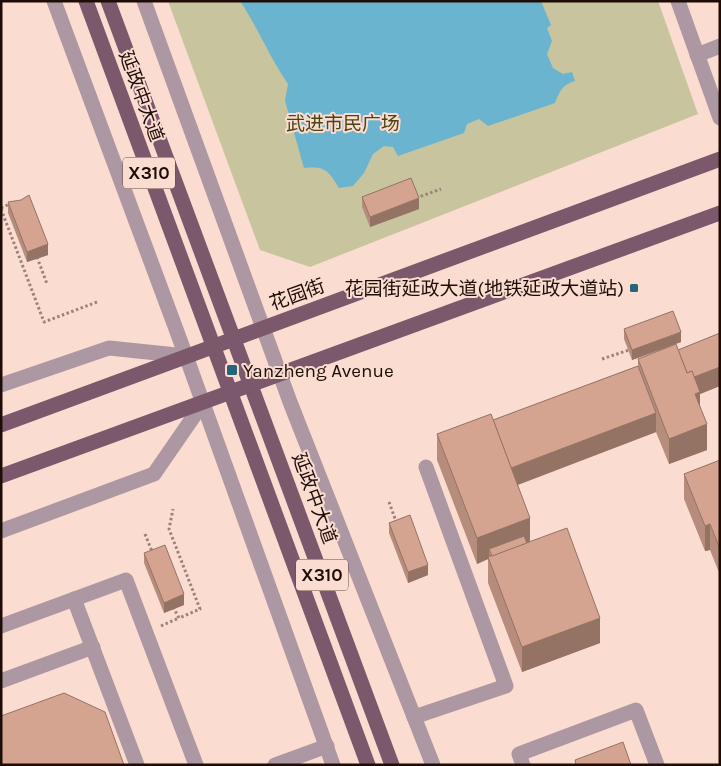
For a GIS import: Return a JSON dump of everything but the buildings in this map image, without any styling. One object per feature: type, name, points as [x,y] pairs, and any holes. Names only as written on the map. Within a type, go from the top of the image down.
[{"type":"main road","name":"延政中大道","points":[[86,1],[213,346]]},
{"type":"main road","name":"延政中大道","points":[[108,1],[234,338]]},
{"type":"main road","name":"花园街","points":[[1,425],[720,159]]},
{"type":"main road","points":[[1,476],[720,213]]},
{"type":"main road","name":"X310","points":[[234,338],[251,386]]},
{"type":"main road","name":"X310","points":[[213,346],[368,765]]},
{"type":"main road","name":"延政中大道","points":[[251,386],[392,765]]},
{"type":"street","points":[[54,1],[186,356],[333,765]]},
{"type":"street","points":[[144,1],[293,410],[433,765]]},
{"type":"street","points":[[678,1],[720,118]]},
{"type":"street","points":[[697,55],[720,46]]},
{"type":"street","points":[[1,384],[109,348],[186,356]]},
{"type":"street","points":[[1,531],[154,474],[203,403]]},
{"type":"street","points":[[414,717],[506,686],[426,467]]},
{"type":"street","points":[[1,626],[126,580],[196,765]]},
{"type":"street","points":[[74,599],[137,765]]},
{"type":"street","points":[[1,680],[93,647]]},
{"type":"street","points":[[523,765],[519,754],[636,710],[657,765]]},
{"type":"street","points":[[275,765],[327,746]]},
{"type":"path","points":[[414,199],[441,189]]},
{"type":"path","points":[[17,202],[1,208],[44,322],[97,302]]},
{"type":"path","points":[[37,256],[47,284]]},
{"type":"path","points":[[602,359],[638,346]]},
{"type":"path","points":[[389,502],[399,529]]},
{"type":"path","points":[[171,601],[179,618],[200,609],[169,529],[173,509]]},
{"type":"path","points":[[145,534],[155,559]]},
{"type":"green space","name":"武进市民广场","points":[[168,1],[658,1],[698,114],[310,267],[260,250]]},
{"type":"water","points":[[240,1],[541,1],[551,25],[547,28],[552,41],[547,54],[553,68],[563,74],[572,72],[575,81],[567,84],[562,89],[555,103],[488,126],[479,119],[467,124],[464,133],[398,156],[393,147],[384,146],[373,154],[364,173],[353,186],[339,188],[325,170],[304,168],[285,101],[288,84]]},
{"type":"place","name":"花园街延政大道(地铁延政大道站)","points":[[634,288]]},
{"type":"place","name":"Yanzheng Avenue","points":[[232,370]]}]
